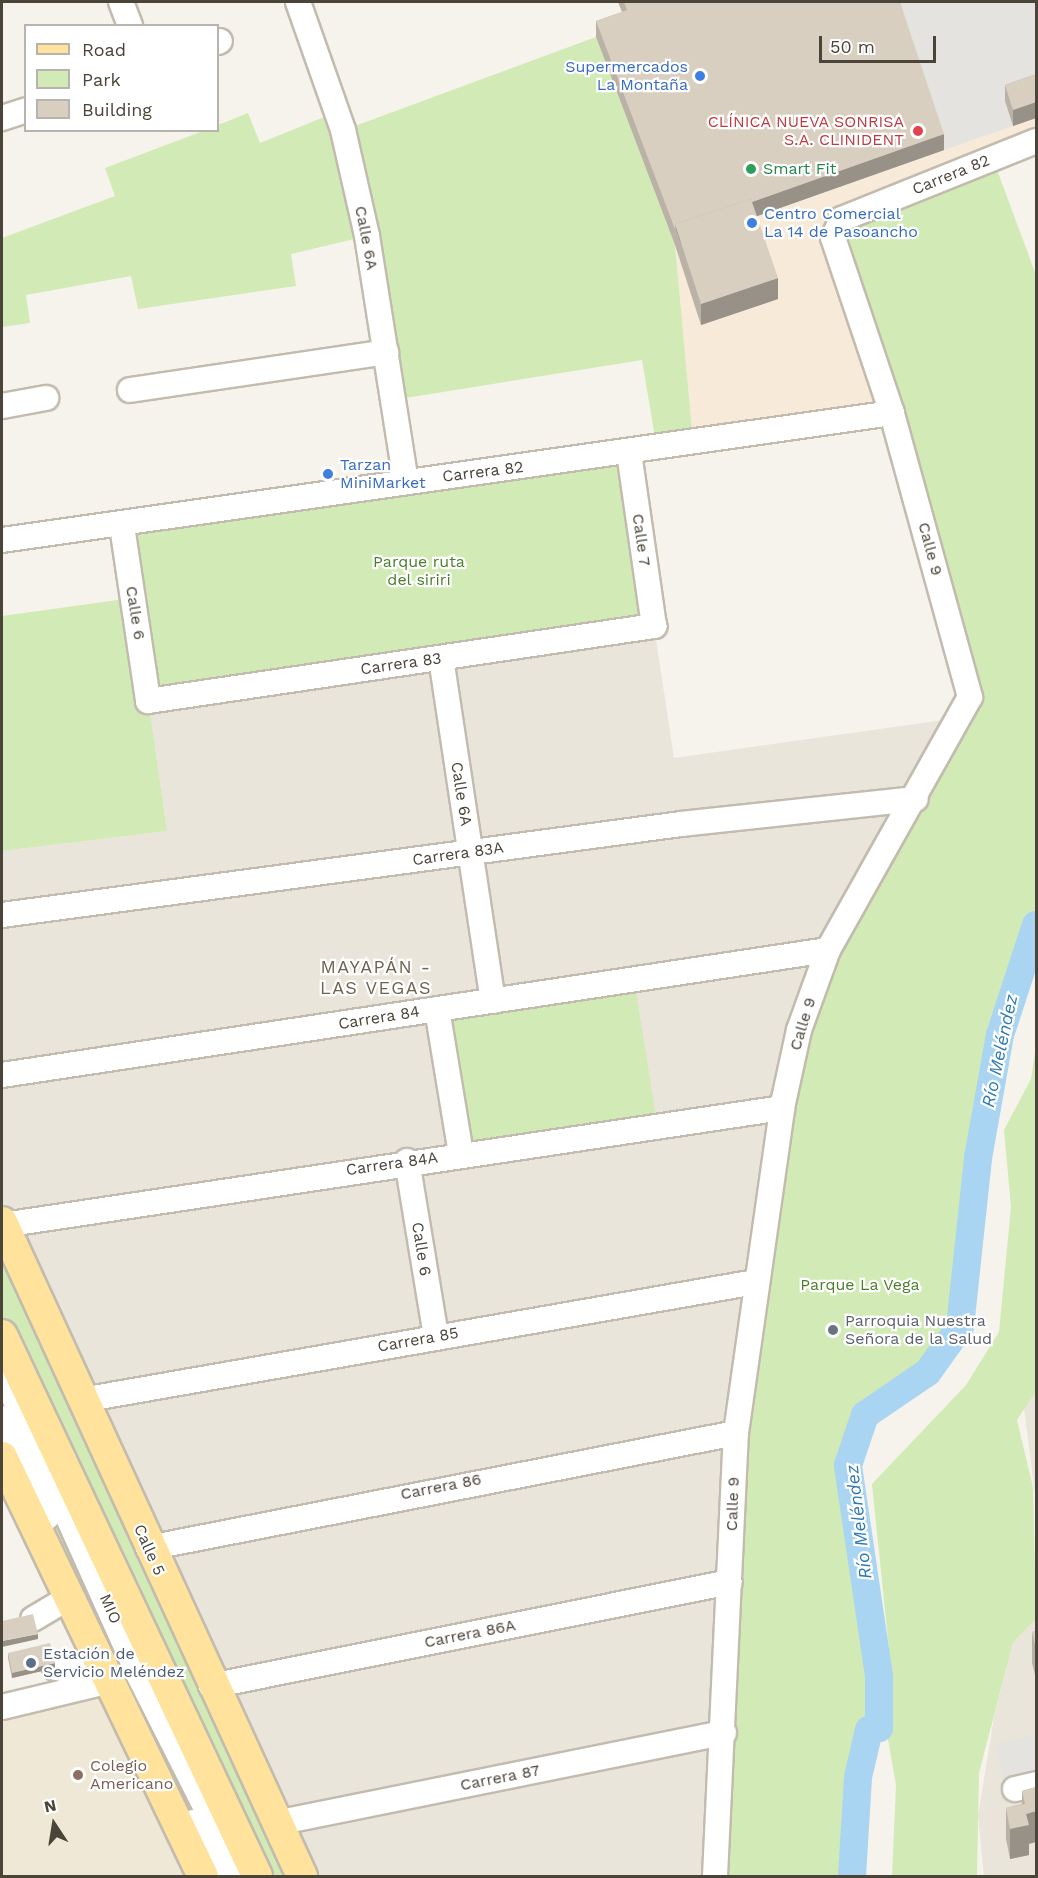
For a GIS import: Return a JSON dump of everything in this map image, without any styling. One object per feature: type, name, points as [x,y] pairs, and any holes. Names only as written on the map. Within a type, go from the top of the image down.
[{"type":"main road","name":"Calle 5","points":[[2,1223],[211,1686],[302,1876]]},
{"type":"main road","points":[[2,1335],[258,1876]]},
{"type":"main road","points":[[2,1457],[203,1876]]},
{"type":"street","points":[[121,2],[129,24]]},
{"type":"street","name":"Calle 6A","points":[[298,2],[339,111],[386,352],[406,482]]},
{"type":"street","points":[[2,118],[24,111]]},
{"type":"street","name":"Carrera 82","points":[[835,228],[842,219],[1036,141]]},
{"type":"street","name":"Calle 9","points":[[716,1876],[736,1433],[755,1282],[782,1108],[799,1030],[828,950],[916,799],[970,697],[892,413],[835,247],[835,228]]},
{"type":"street","points":[[130,390],[386,352]]},
{"type":"street","points":[[2,406],[46,398]]},
{"type":"street","name":"Carrera 82","points":[[2,540],[122,526],[406,482],[629,453],[892,413]]},
{"type":"street","name":"Calle 7","points":[[629,453],[654,626]]},
{"type":"street","name":"Calle 6","points":[[122,526],[148,701]]},
{"type":"street","name":"Carrera 83","points":[[148,701],[654,626]]},
{"type":"street","name":"Calle 6A","points":[[441,658],[494,1001]]},
{"type":"street","name":"Carrera 83A","points":[[2,915],[470,852],[916,799]]},
{"type":"street","name":"Carrera 84","points":[[2,1075],[828,950]]},
{"type":"street","points":[[437,1009],[461,1154]]},
{"type":"street","name":"Carrera 84A","points":[[2,1223],[407,1161],[782,1108]]},
{"type":"street","name":"Calle 6","points":[[407,1161],[436,1337]]},
{"type":"street","name":"Carrera 85","points":[[82,1400],[755,1282]]},
{"type":"street","name":"MIO","points":[[2,1371],[137,1672],[240,1876]]},
{"type":"street","name":"MIO","points":[[2,1418],[120,1677],[220,1876]]},
{"type":"street","name":"Carrera 86","points":[[148,1548],[736,1433]]},
{"type":"street","name":"Carrera 86A","points":[[211,1686],[730,1582]]},
{"type":"street","points":[[33,1619],[70,1597]]},
{"type":"street","points":[[55,1668],[108,1678]]},
{"type":"street","points":[[2,1707],[108,1678]]},
{"type":"street","name":"Carrera 87","points":[[276,1822],[724,1734]]},
{"type":"shaded area","name":"Centro Comercial La 14 de Pasoancho","points":[[618,2],[1036,2],[1036,141],[842,219],[892,413],[693,441],[675,245],[596,37],[627,26]]},
{"type":"shaded area","points":[[892,2],[1035,2],[1036,90],[1005,101],[1013,126],[944,150]]},
{"type":"shaded area","points":[[654,626],[674,758],[958,718],[715,1876],[302,1876],[2,1222],[2,851],[167,831],[148,701]]},
{"type":"shaded area","points":[[1036,1391],[1036,1503],[1024,1408]]},
{"type":"shaded area","points":[[1036,1619],[1036,1876],[984,1876],[978,1816],[994,1717],[1013,1643]]},
{"type":"shaded area","name":"Colegio Americano","points":[[110,1681],[203,1876],[2,1876],[2,1707]]},
{"type":"shaded area","points":[[1036,1734],[1036,1784],[1006,1791],[995,1745]]},
{"type":"green space","points":[[596,37],[675,245],[693,441],[657,449],[642,360],[393,400],[367,236],[291,254],[296,286],[138,309],[131,276],[26,295],[30,323],[2,327],[2,238],[115,196],[105,168],[200,132],[219,132],[219,125],[248,113],[260,143],[339,111],[344,130]]},
{"type":"green space","name":"Parque La Vega","points":[[993,159],[1036,275],[1036,925],[1000,1035],[978,1158],[960,1327],[928,1372],[865,1415],[848,1465],[879,1676],[879,1728],[869,1730],[858,1777],[852,1876],[715,1876],[736,1433],[799,1030],[970,697],[835,228]]},
{"type":"green space","name":"Parque ruta del siriri","points":[[629,453],[654,626],[149,705],[167,831],[2,851],[2,616],[132,598],[122,526]]},
{"type":"green space","points":[[634,979],[657,1123],[461,1154],[437,1009]]},
{"type":"green space","points":[[1036,1046],[1036,1391],[1017,1420],[1033,1487],[1036,1619],[1013,1643],[979,1773],[977,1876],[892,1876],[896,1785],[886,1728],[889,1649],[872,1484],[966,1385],[999,1332],[1011,1207],[1004,1130],[1031,1079]]},
{"type":"green space","points":[[2,1222],[302,1876],[220,1876],[120,1677],[2,1418]]},
{"type":"building","points":[[624,2],[900,2],[944,134],[752,202],[751,199],[675,224],[675,229],[596,21],[627,10]]},
{"type":"building","points":[[1036,74],[1036,102],[1013,110],[1005,85]]},
{"type":"building","points":[[751,199],[778,278],[701,304],[675,224]]},
{"type":"building","name":"Estación de Servicio Meléndez","points":[[33,1614],[38,1634],[2,1641],[2,1621]]},
{"type":"building","points":[[1036,1631],[1036,1649],[1032,1632]]},
{"type":"building","name":"Estación de Servicio Meléndez","points":[[50,1643],[55,1663],[12,1673],[8,1653]]},
{"type":"building","points":[[1036,1787],[1036,1811],[1026,1814],[1029,1825],[1010,1829],[1006,1808],[1025,1804],[1022,1791]]},
{"type":"waterway","name":"Río Meléndez","points":[[852,1876],[858,1777],[869,1730],[879,1728],[879,1676],[848,1465],[865,1415],[928,1372],[960,1327],[978,1158],[1000,1035],[1036,925]]},
{"type":"place","name":"Supermercados La Montaña","points":[[700,76]]},
{"type":"place","name":"CLÍNICA NUEVA SONRISA S.A. CLINIDENT","points":[[918,131]]},
{"type":"place","name":"Smart Fit","points":[[751,169]]},
{"type":"place","name":"Centro Comercial La 14 de Pasoancho","points":[[752,223]]},
{"type":"place","name":"Tarzan MiniMarket","points":[[328,474]]},
{"type":"place","name":"Parroquia Nuestra Señora de la Salud","points":[[833,1330]]},
{"type":"place","name":"Estación de Servicio Meléndez","points":[[31,1663]]},
{"type":"place","name":"Colegio Americano","points":[[78,1775]]},
{"type":"district","name":"MAYAPÁN - LAS VEGAS","points":[[376,978]]}]
